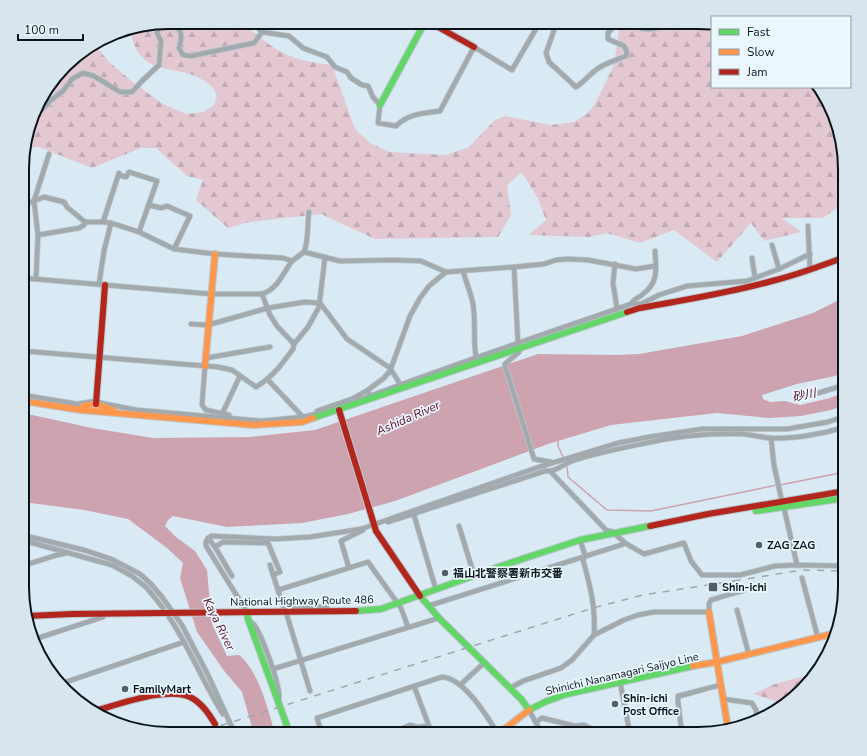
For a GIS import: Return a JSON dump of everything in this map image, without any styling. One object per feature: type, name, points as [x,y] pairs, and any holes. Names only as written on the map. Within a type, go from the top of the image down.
[{"type":"main road","points":[[380,105],[421,29]]},
{"type":"main road","points":[[440,29],[474,48]]},
{"type":"main road","points":[[205,366],[215,254]]},
{"type":"main road","points":[[29,402],[81,410],[253,425],[302,422],[519,346],[640,306],[740,289],[810,270],[838,260]]},
{"type":"main road","points":[[96,402],[102,285]]},
{"type":"main road","points":[[81,410],[83,406],[96,402]]},
{"type":"main road","points":[[96,402],[103,407],[114,410],[116,413]]},
{"type":"main road","points":[[339,410],[371,525],[428,606],[522,700],[529,710]]},
{"type":"main road","name":"National Highway Route 486","points":[[783,505],[838,493]]},
{"type":"main road","name":"National Highway Route 486","points":[[32,616],[103,613],[247,616],[286,612],[370,611],[398,604],[474,576],[580,540],[613,532],[708,514],[838,499]]},
{"type":"main road","points":[[709,612],[727,724]]},
{"type":"main road","points":[[247,616],[287,727]]},
{"type":"main road","name":"Shinichi Nanamagari Saijyo Line","points":[[507,727],[529,710],[547,701],[620,682],[693,665],[717,662],[749,655],[829,635]]},
{"type":"main road","points":[[100,709],[173,693],[184,695],[200,704],[206,709],[215,724]]},
{"type":"street","points":[[42,109],[63,91],[72,79],[83,73],[94,76],[120,92],[132,92],[142,80],[159,65],[162,41],[157,33],[158,29]]},
{"type":"street","points":[[178,29],[180,31],[182,38],[179,48],[183,55],[191,56],[254,43],[262,32]]},
{"type":"street","points":[[259,29],[262,32],[289,36],[303,48],[326,57],[335,67],[347,72],[350,78],[362,85],[368,86],[373,97],[380,105],[378,123],[396,126],[401,120],[416,114],[440,111],[474,48],[512,70],[536,29]]},
{"type":"street","points":[[555,29],[546,54],[547,58],[549,62],[576,87],[586,81],[597,69],[609,62],[626,56],[627,52],[624,46],[608,39],[608,33],[611,29]]},
{"type":"street","points":[[36,279],[38,235],[34,201],[49,154]]},
{"type":"street","points":[[103,222],[119,174],[126,177],[129,172],[158,181],[139,232]]},
{"type":"street","points":[[29,202],[44,197],[64,202],[67,207],[85,222],[112,223],[139,232],[174,248],[215,254],[283,258],[292,261]]},
{"type":"street","points":[[149,205],[162,208],[167,206],[190,216],[174,248]]},
{"type":"street","points":[[29,278],[211,294],[262,294],[278,285],[283,274],[292,261],[304,252],[309,212]]},
{"type":"street","points":[[38,235],[79,228],[84,225],[85,222]]},
{"type":"street","points":[[102,285],[104,251],[112,223]]},
{"type":"street","points":[[808,226],[810,270]]},
{"type":"street","points":[[772,245],[779,269]]},
{"type":"street","points":[[29,396],[77,404],[96,402],[137,410],[261,421],[302,416],[329,410],[339,410],[345,405],[400,384],[499,349],[500,351],[519,346],[631,304],[645,293],[654,283],[656,278],[655,251]]},
{"type":"street","points":[[304,252],[340,261],[421,261],[446,272],[544,264],[556,260],[568,259],[588,260],[636,269],[655,266]]},
{"type":"street","points":[[631,304],[640,306],[659,295],[687,286],[747,281],[779,269],[810,254]]},
{"type":"street","points":[[29,351],[205,366],[232,370],[256,387],[268,380],[274,374],[294,349],[294,344],[308,327],[319,307],[325,257]]},
{"type":"street","points":[[752,258],[755,278]]},
{"type":"street","points":[[615,264],[613,283],[617,309]]},
{"type":"street","points":[[514,267],[519,352],[505,364],[505,366],[534,459],[553,463]]},
{"type":"street","points":[[463,271],[472,304],[475,330],[474,349],[476,358]]},
{"type":"street","points":[[302,416],[352,399],[368,390],[384,378],[390,371],[410,316],[420,298],[429,286],[446,272]]},
{"type":"street","points":[[262,294],[270,315],[294,344]]},
{"type":"street","points":[[191,324],[208,325],[268,308],[305,302],[320,303],[347,339],[390,368],[400,384]]},
{"type":"street","points":[[206,358],[270,347]]},
{"type":"street","points":[[205,366],[202,405],[206,410],[239,417],[239,419]]},
{"type":"street","points":[[222,414],[240,376]]},
{"type":"street","points":[[268,380],[302,416]]},
{"type":"street","points":[[818,393],[838,386]]},
{"type":"street","points":[[368,390],[369,396]]},
{"type":"street","points":[[349,568],[341,540],[368,528],[371,525],[539,467],[618,443],[677,432],[702,429],[787,428],[828,422],[838,418]]},
{"type":"street","points":[[208,538],[211,536],[275,539],[310,537],[333,534],[390,522],[545,470],[551,472],[571,462],[617,449],[663,439],[702,435],[744,434],[771,438],[828,433],[838,429]]},
{"type":"street","points":[[771,438],[774,465],[797,565]]},
{"type":"street","points":[[551,472],[554,467],[563,461],[562,460]]},
{"type":"street","points":[[539,467],[547,469],[551,472],[606,530],[613,532],[625,543],[644,554],[684,544],[691,561],[702,575],[740,574],[775,566],[838,566]]},
{"type":"street","points":[[414,515],[436,590]]},
{"type":"street","points":[[459,526],[474,576]]},
{"type":"street","points":[[29,537],[84,550],[111,559],[127,566],[152,584],[162,597],[213,698],[226,715]]},
{"type":"street","points":[[208,538],[232,576]]},
{"type":"street","points":[[208,538],[206,541],[206,546],[247,616],[256,628],[273,668],[279,688],[281,698],[278,702]]},
{"type":"street","points":[[580,540],[585,555],[583,560],[592,593],[595,617],[594,634]]},
{"type":"street","points":[[29,542],[112,565],[132,576],[147,588],[163,608]]},
{"type":"street","points":[[215,547],[223,542],[268,543],[280,572],[273,574]]},
{"type":"street","points":[[428,606],[625,543]]},
{"type":"street","points":[[29,564],[57,555],[84,550]]},
{"type":"street","points":[[278,590],[368,562],[398,604],[408,627]]},
{"type":"street","points":[[270,565],[283,606],[327,607],[328,612]]},
{"type":"street","points":[[802,578],[818,638]]},
{"type":"street","points":[[510,688],[523,681],[561,668],[572,660],[594,634],[607,627],[638,615],[654,612],[709,612],[709,604],[711,600],[720,598],[724,595],[743,591]]},
{"type":"street","points":[[737,610],[749,655]]},
{"type":"street","points":[[286,612],[310,691]]},
{"type":"street","points":[[39,638],[103,617],[103,613]]},
{"type":"street","points":[[171,615],[182,625],[209,677],[232,727]]},
{"type":"street","points":[[273,668],[439,618]]},
{"type":"street","points":[[66,682],[184,642]]},
{"type":"street","points":[[460,685],[484,663]]},
{"type":"street","points":[[320,727],[317,718],[442,677],[449,677],[460,685],[485,712],[494,727]]},
{"type":"street","points":[[620,682],[629,727]]},
{"type":"street","points":[[681,727],[678,696],[721,685]]},
{"type":"street","points":[[406,727],[410,725],[417,727],[428,726],[414,686]]},
{"type":"street","points":[[723,699],[752,703],[757,714]]},
{"type":"street","points":[[529,710],[538,727]]},
{"type":"street","points":[[536,722],[542,718],[575,726],[584,725],[588,727]]},
{"type":"green space","points":[[159,29],[251,29],[275,48],[289,56],[332,65],[355,129],[370,143],[389,152],[446,155],[469,147],[495,120],[505,116],[551,125],[574,122],[588,113],[595,104],[614,65],[619,29],[711,29],[711,88],[812,88],[824,107],[831,124],[835,141],[838,159],[838,207],[823,218],[782,218],[801,232],[764,241],[751,223],[717,262],[674,230],[640,243],[607,233],[589,237],[529,235],[546,220],[538,199],[522,172],[507,185],[511,215],[498,237],[375,239],[321,214],[258,221],[228,228],[196,200],[203,180],[187,176],[156,148],[141,148],[92,168],[39,147],[31,148],[36,124],[43,107],[53,91],[77,64],[98,49],[110,63],[163,104],[186,114],[204,112],[214,105],[217,96],[211,85],[195,76],[162,68],[144,59],[136,49],[131,35]]},
{"type":"green space","points":[[806,675],[797,686],[777,702],[753,694],[772,685]]},
{"type":"water","name":"Ashida River","points":[[838,300],[838,374],[797,384],[762,395],[763,399],[770,402],[785,401],[800,405],[838,395],[838,408],[831,410],[801,416],[769,418],[717,413],[611,425],[548,444],[395,501],[348,514],[302,523],[227,527],[173,516],[168,520],[165,526],[176,537],[195,551],[207,570],[212,624],[227,656],[239,655],[252,671],[262,691],[273,727],[252,727],[242,692],[225,672],[197,632],[180,578],[183,563],[167,548],[128,519],[84,510],[29,503],[29,414],[92,428],[153,438],[249,437],[315,430],[538,354],[639,354],[742,336],[813,313]]},
{"type":"waterway","points":[[558,440],[558,446],[564,459]]},
{"type":"waterway","points":[[567,466],[568,477],[607,510],[651,511],[777,485]]},
{"type":"waterway","points":[[780,485],[838,473]]},
{"type":"railway","points":[[734,581],[802,570],[838,571]]},
{"type":"railway","points":[[216,727],[593,608],[643,595],[740,580]]},
{"type":"traffic: fast","points":[[380,105],[421,29]]},
{"type":"traffic: fast","points":[[313,418],[627,312]]},
{"type":"traffic: fast","points":[[756,511],[838,499]]},
{"type":"traffic: fast","points":[[356,611],[381,609],[501,566],[580,540],[650,526]]},
{"type":"traffic: fast","points":[[420,596],[439,618],[522,700],[529,710],[547,701],[567,694],[693,666]]},
{"type":"traffic: fast","points":[[247,612],[248,619],[287,727]]},
{"type":"traffic: slow","points":[[205,366],[215,254]]},
{"type":"traffic: slow","points":[[29,402],[81,410],[253,425],[302,422],[313,418]]},
{"type":"traffic: slow","points":[[81,410],[83,406],[96,404],[113,410]]},
{"type":"traffic: slow","points":[[709,612],[717,662],[829,635]]},
{"type":"traffic: slow","points":[[693,666],[717,662],[727,724]]},
{"type":"traffic: slow","points":[[507,727],[529,710]]},
{"type":"traffic: jam","points":[[442,29],[474,47]]},
{"type":"traffic: jam","points":[[627,312],[781,279],[838,259]]},
{"type":"traffic: jam","points":[[96,404],[105,285]]},
{"type":"traffic: jam","points":[[339,410],[376,531],[420,596]]},
{"type":"traffic: jam","points":[[650,526],[708,514],[838,492]]},
{"type":"traffic: jam","points":[[32,616],[356,611]]},
{"type":"traffic: jam","points":[[101,709],[156,695],[181,694],[198,702],[215,724]]},
{"type":"place","name":"ZAG ZAG","points":[[759,545]]},
{"type":"place","name":"福山北警察署新市交番","points":[[445,573]]},
{"type":"place","name":"Shin-ichi","points":[[713,587]]},
{"type":"place","name":"FamilyMart","points":[[125,689]]},
{"type":"place","name":"Shin-ichi Post Office","points":[[615,704]]},
{"type":"water label","name":"砂川","points":[[804,395]]},
{"type":"water label","name":"Kaya River","points":[[219,624]]}]
